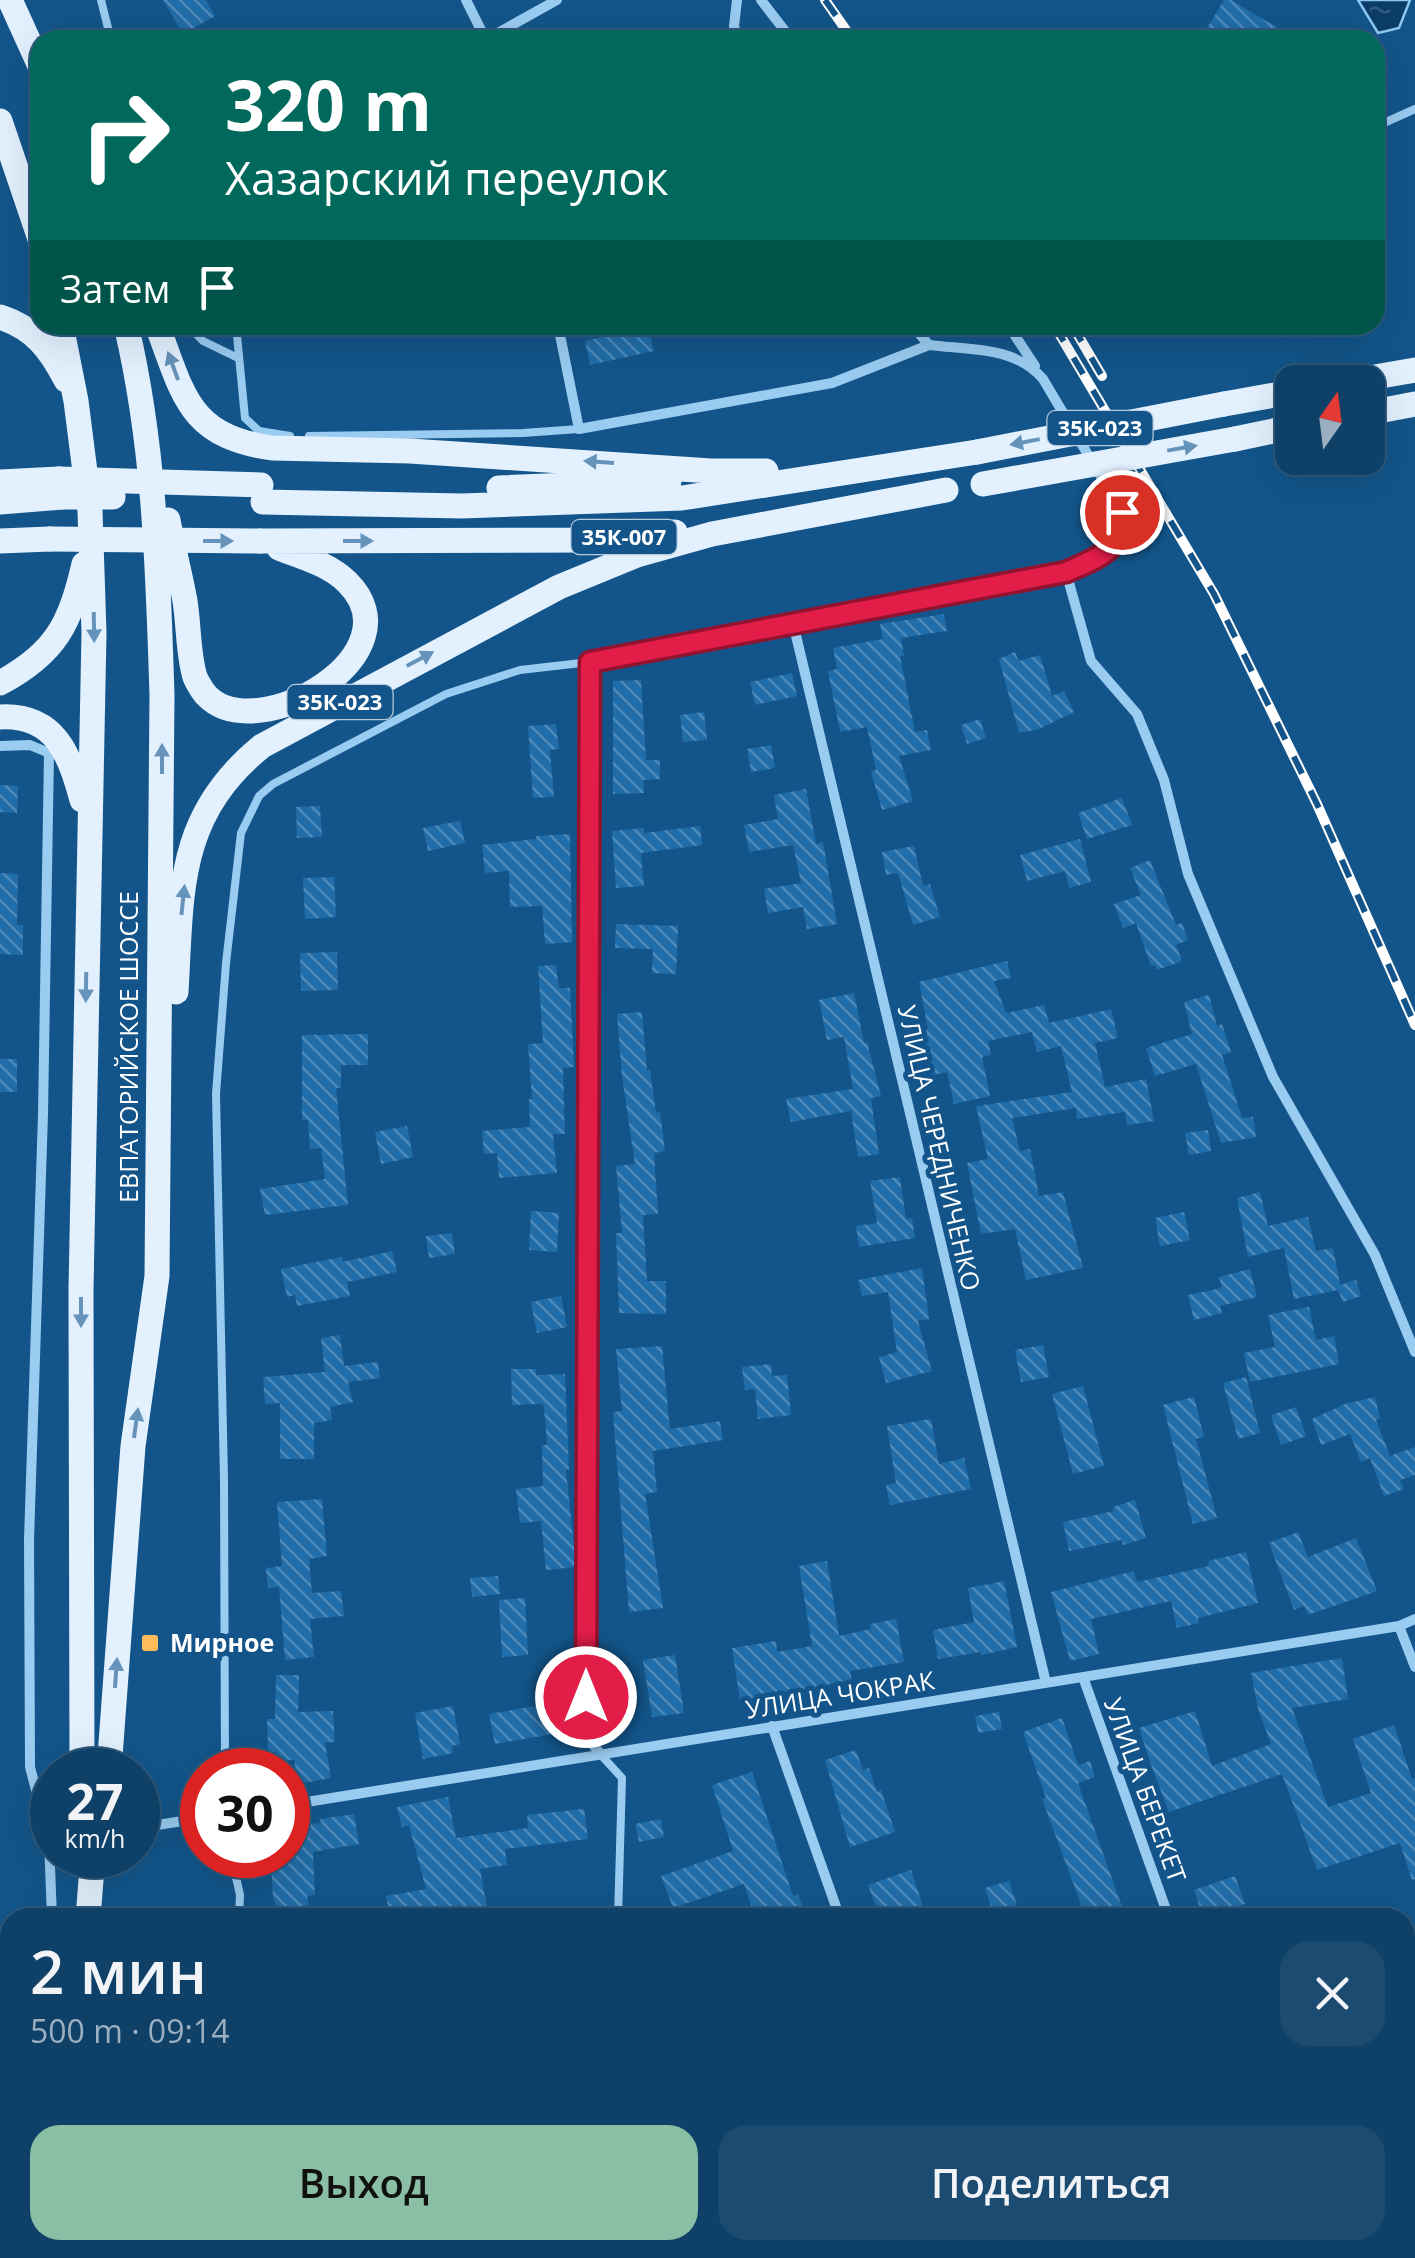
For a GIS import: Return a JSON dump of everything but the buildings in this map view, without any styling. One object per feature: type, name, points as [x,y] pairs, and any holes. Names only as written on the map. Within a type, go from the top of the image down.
[{"type":"main road","points":[[10,0],[30,44]]},
{"type":"main road","points":[[0,120],[30,209]]},
{"type":"main road","points":[[0,316],[30,331]]},
{"type":"main road","points":[[35,335],[55,359],[76,400]]},
{"type":"main road","name":"ЕВПАТОРИЙСКОЕ ШОССЕ","points":[[63,335],[76,400],[92,530],[93,720],[81,1289],[82,1748]]},
{"type":"main road","name":"ЕВПАТОРИЙСКОЕ ШОССЕ","points":[[111,1748],[133,1446],[158,1276],[162,695],[155,507],[143,402],[128,335]]},
{"type":"main road","points":[[162,335],[191,406],[210,428],[243,444],[495,454],[711,471],[766,471]]},
{"type":"main road","points":[[1385,375],[1415,370]]},
{"type":"main road","name":"35К-023","points":[[61,488],[262,494],[462,506],[664,499],[933,460],[1275,395]]},
{"type":"main road","points":[[0,541],[50,539],[260,541],[322,564],[345,580],[358,596],[366,625],[361,644],[339,676],[260,712],[227,708],[208,697],[196,678],[184,600],[143,402]]},
{"type":"main road","points":[[1385,410],[1415,404]]},
{"type":"main road","points":[[1385,414],[1415,414]]},
{"type":"main road","name":"35К-023","points":[[983,484],[1275,430]]},
{"type":"main road","points":[[262,494],[608,484],[933,460]]},
{"type":"main road","points":[[0,482],[61,488]]},
{"type":"main road","name":"35К-007","points":[[260,541],[597,540],[728,526],[983,484]]},
{"type":"main road","points":[[0,502],[61,488]]},
{"type":"main road","name":"35К-023","points":[[158,1276],[185,872],[205,808],[235,768],[262,746],[426,656],[559,587],[637,555],[712,534],[946,490]]},
{"type":"main road","points":[[0,684],[26,670],[63,630],[72,612],[92,530]]},
{"type":"main road","points":[[0,717],[35,724],[63,745],[71,760],[88,823]]},
{"type":"main road","points":[[89,1908],[91,1878]]},
{"type":"street","points":[[466,0],[481,30]]},
{"type":"street","points":[[504,30],[557,0]]},
{"type":"street","points":[[735,30],[737,0]]},
{"type":"street","points":[[761,0],[784,30]]},
{"type":"street","points":[[560,335],[580,429],[832,383],[928,345],[1019,358],[1043,379]]},
{"type":"street","points":[[920,335],[928,345]]},
{"type":"street","points":[[600,1753],[586,1737],[590,662],[1066,572],[1105,554],[1120,536],[1122,512],[1014,335]]},
{"type":"street","points":[[1066,572],[1091,660],[1137,714],[1164,780],[1188,874],[1273,1077],[1375,1255],[1415,1352]]},
{"type":"street","name":"УЛИЦА ЧЕРЕДНИЧЕНКО","points":[[793,623],[1046,1682]]},
{"type":"street","points":[[0,746],[30,745],[49,753],[44,1095],[28,1540],[30,1767]]},
{"type":"street","name":"УЛИЦА ЧОКРАК","points":[[310,1801],[1399,1626],[1415,1619]]},
{"type":"street","points":[[1399,1626],[1415,1667]]},
{"type":"street","name":"УЛИЦА БЕРЕКЕТ","points":[[1083,1676],[1165,1908]]},
{"type":"street","points":[[772,1726],[836,1908]]},
{"type":"street","points":[[51,1878],[52,1908]]},
{"type":"lane","points":[[101,0],[108,30]]},
{"type":"lane","points":[[1385,123],[1415,109]]},
{"type":"lane","points":[[197,335],[238,358]]},
{"type":"lane","points":[[237,335],[245,418],[250,425],[270,434],[404,436],[580,429]]},
{"type":"lane","points":[[225,1748],[224,1460],[216,1094],[241,833],[259,796],[273,784],[446,694],[520,670],[590,662]]},
{"type":"lane","points":[[600,1753],[622,1778],[618,1908]]},
{"type":"lane","points":[[236,1878],[240,1908]]},
{"type":"water","points":[[1358,0],[1410,0],[1399,28],[1376,30]]},
{"type":"railway","points":[[825,0],[846,30]]},
{"type":"railway","points":[[1060,335],[1214,594],[1317,804],[1415,1025]]},
{"type":"railway","points":[[1078,335],[1102,376]]},
{"type":"place","name":"Мирное","points":[[150,1643]]},
{"type":"route","points":[[586,1697],[590,662],[1066,572],[1114,546],[1123,524],[1122,512]]}]
